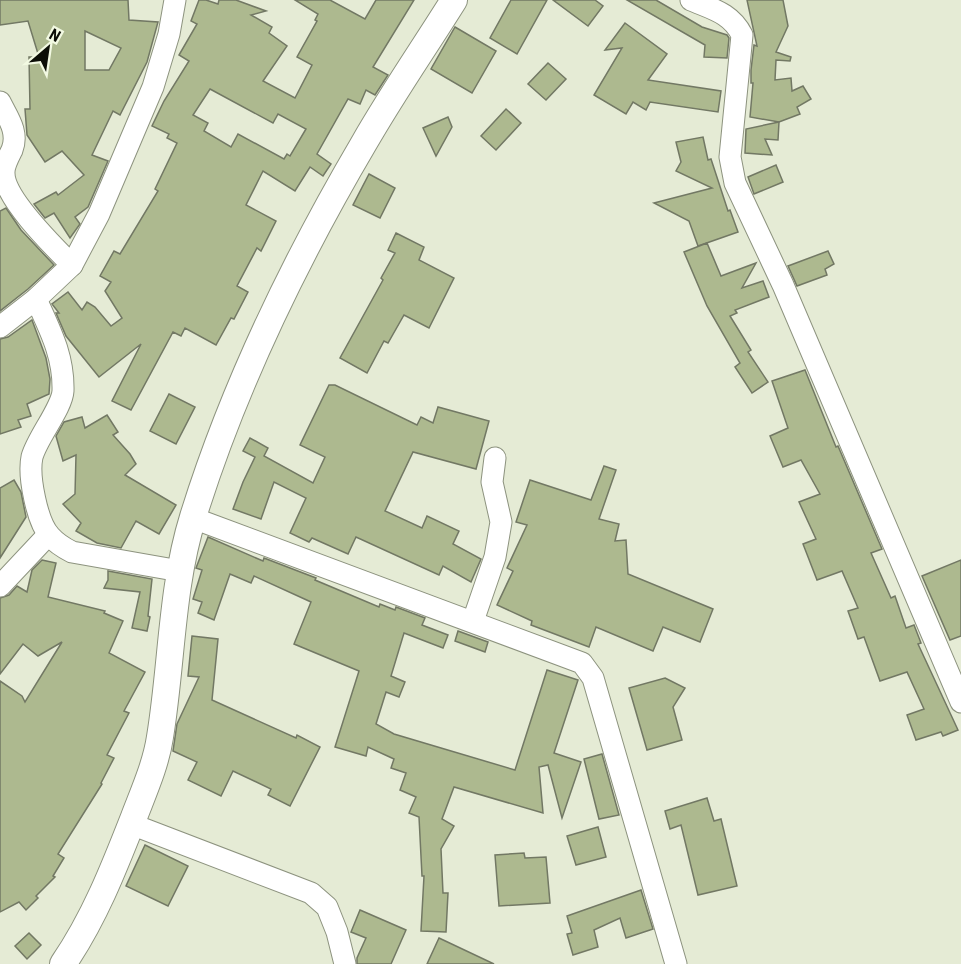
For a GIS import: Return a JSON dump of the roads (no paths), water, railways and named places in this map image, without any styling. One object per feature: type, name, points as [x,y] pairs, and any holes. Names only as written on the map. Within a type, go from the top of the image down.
[{"type":"street","points":[[0,327],[36,300],[72,265],[99,214],[153,87],[169,34],[175,0]]},
{"type":"street","points":[[63,964],[82,936],[151,773],[160,738],[180,571],[193,518],[237,392],[279,299],[364,142],[454,0]]},
{"type":"street","points":[[691,0],[730,17],[737,24],[742,35],[730,157],[735,183],[783,285],[961,702]]},
{"type":"street","points":[[0,102],[14,130],[15,143],[4,172],[8,187],[28,220],[72,265]]},
{"type":"street","points":[[36,300],[59,351],[62,372],[63,394],[32,458],[32,481],[38,512],[48,535],[61,547],[72,552],[180,571]]},
{"type":"street","points":[[473,621],[495,557],[501,522],[492,482],[495,458]]},
{"type":"street","points":[[193,518],[582,663],[593,678],[676,964]]},
{"type":"street","points":[[0,586],[48,535]]},
{"type":"street","points":[[131,824],[311,893],[327,908],[337,932],[345,964]]}]
